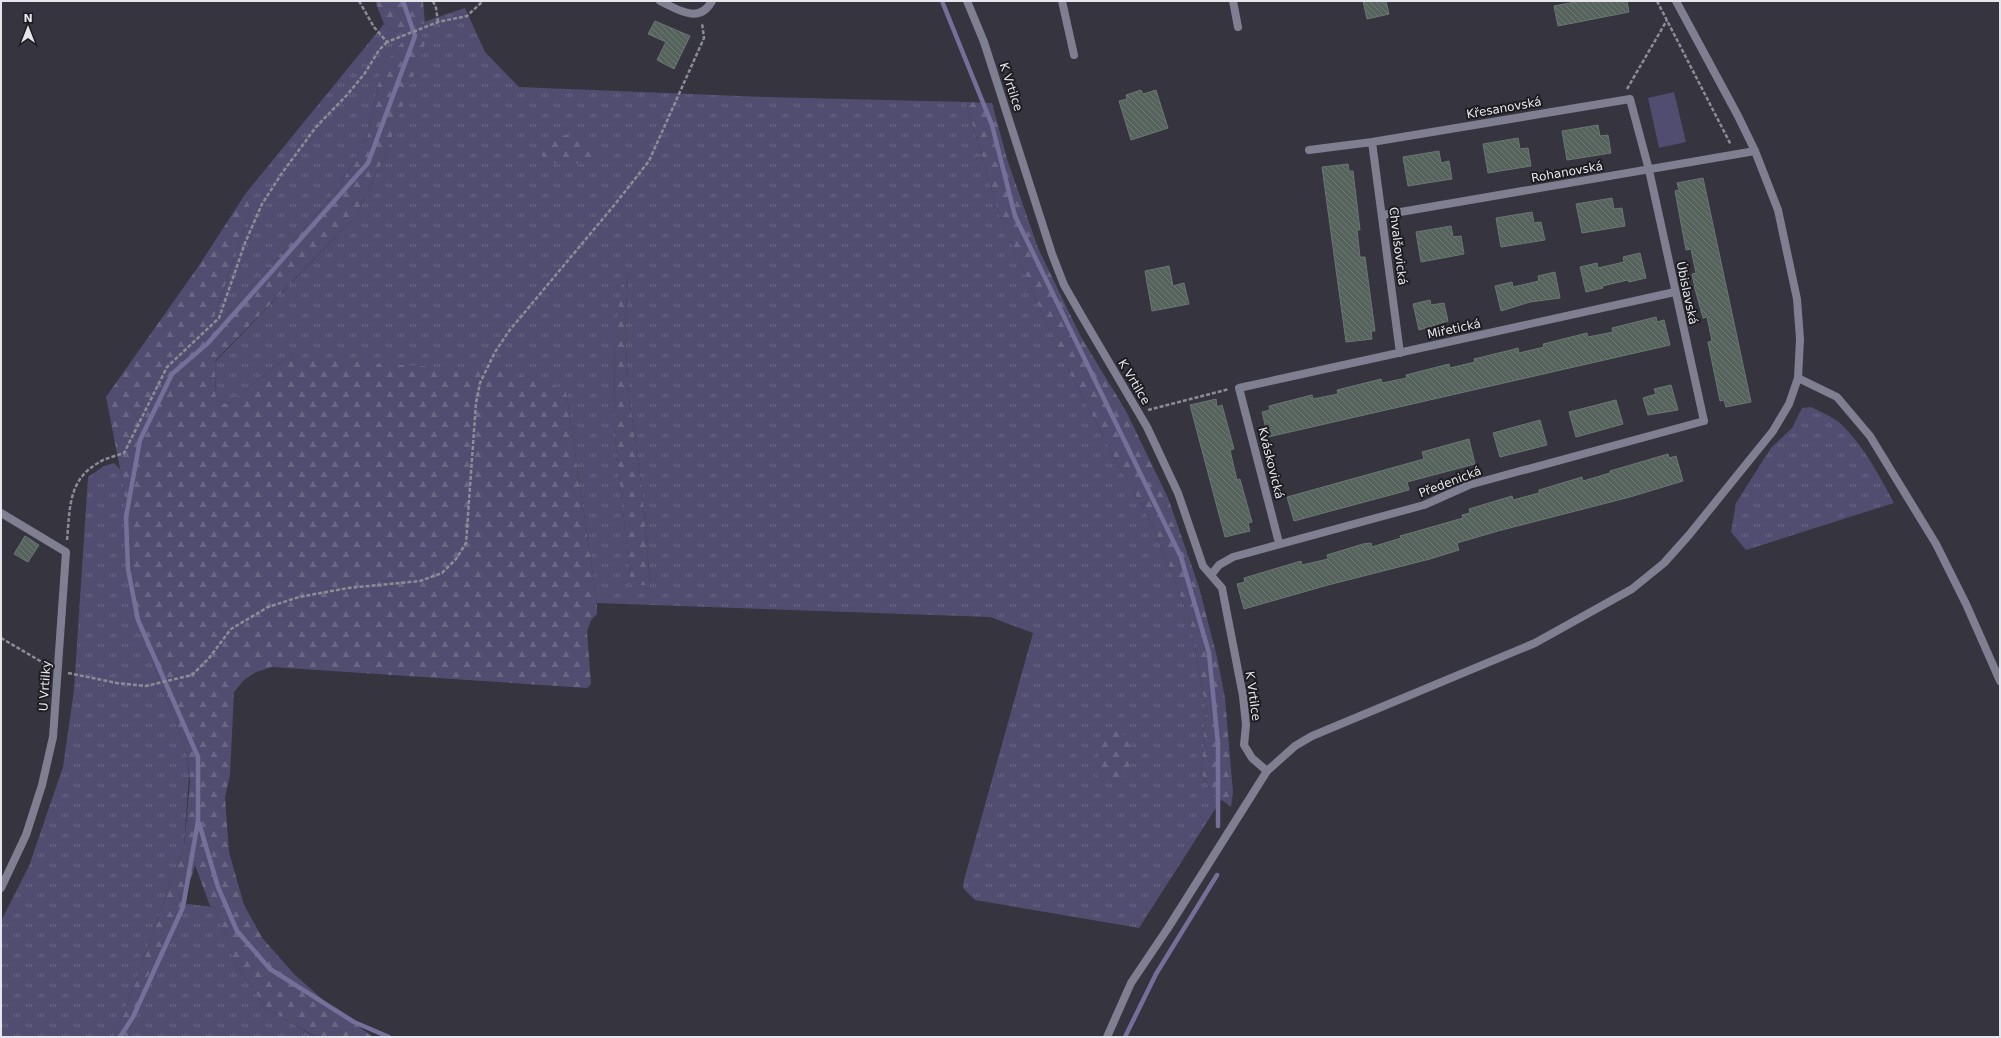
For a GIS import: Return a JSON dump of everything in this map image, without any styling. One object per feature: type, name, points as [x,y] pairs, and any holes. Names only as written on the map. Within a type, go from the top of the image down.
[{"type":"street","points":[[660,1],[687,14],[698,13],[708,8],[712,1]]},
{"type":"street","name":"K Vrtilce","points":[[967,1],[984,42],[1050,248],[1064,285],[1137,413],[1147,427],[1178,493],[1203,566],[1222,588],[1243,696],[1246,725],[1244,745],[1252,758],[1267,771]]},
{"type":"street","points":[[1062,1],[1074,55]]},
{"type":"street","points":[[1233,1],[1238,28]]},
{"type":"street","points":[[1107,1037],[1131,983],[1168,928],[1267,771],[1295,746],[1312,736],[1535,643],[1632,589],[1664,563],[1689,535],[1773,431],[1789,404],[1798,378],[1800,339],[1797,299],[1778,210],[1755,152],[1738,116],[1676,1]]},
{"type":"street","points":[[1620,100],[1630,99],[1648,170]]},
{"type":"street","name":"Křesanovská","points":[[1309,150],[1372,142],[1620,100]]},
{"type":"street","name":"Chvalšovická","points":[[1372,142],[1383,215],[1400,353]]},
{"type":"street","name":"Rohanovská","points":[[1383,215],[1755,152]]},
{"type":"street","name":"Úbislavská","points":[[1648,170],[1704,421]]},
{"type":"street","name":"Miřetická","points":[[1239,388],[1675,292]]},
{"type":"street","points":[[1798,378],[1838,397],[1870,436],[1936,544],[1966,604],[2000,681]]},
{"type":"street","name":"Kváskovická","points":[[1239,388],[1279,543]]},
{"type":"street","name":"Předenická","points":[[1211,575],[1218,565],[1225,560],[1279,543],[1424,505],[1469,485],[1704,421]]},
{"type":"street","points":[[1,513],[66,552]]},
{"type":"street","name":"U Vrtilky","points":[[1,888],[26,835],[42,785],[53,737],[66,552]]},
{"type":"path","points":[[359,1],[374,27],[387,42]]},
{"type":"path","points":[[433,1],[436,8],[438,22]]},
{"type":"path","points":[[66,552],[71,494],[82,475],[98,462],[124,453],[167,368],[219,318],[245,243],[262,204],[282,173],[316,127],[347,95],[365,73],[379,50],[387,42],[438,22],[467,16],[483,1]]},
{"type":"path","points":[[1657,1],[1667,20],[1672,26],[1736,155]]},
{"type":"path","points":[[1,638],[58,671],[117,683],[146,686],[192,675],[209,658],[231,629],[268,607],[299,597],[348,588],[395,585],[420,581],[442,574],[456,559],[466,542],[476,403],[480,383],[509,331],[616,203],[649,161],[704,38],[704,28],[698,13]]},
{"type":"path","points":[[1620,100],[1667,20]]},
{"type":"path","points":[[1137,413],[1239,388]]},
{"type":"green space","points":[[375,1],[423,1],[425,23],[394,32],[384,24]]},
{"type":"green space","points":[[465,8],[485,52],[519,87],[766,97],[966,102],[999,214],[1057,348],[1112,453],[1153,526],[1190,620],[1206,710],[1201,772],[1212,793],[1221,800],[1139,928],[975,900],[963,888],[1033,633],[990,617],[597,603],[566,390],[287,357],[228,404],[216,401],[215,362],[355,217],[385,156],[425,41],[381,70],[368,135],[348,172],[328,201],[214,329],[214,319],[250,209],[246,193],[384,24],[394,32]],"holes":[[[628,274],[625,334],[629,396],[643,497],[650,585],[631,584],[615,437],[614,334]]]},
{"type":"green space","points":[[405,38],[426,41],[385,156],[355,217],[215,361],[216,401],[228,404],[287,357],[508,372],[566,390],[597,603],[597,614],[591,620],[587,632],[591,684],[587,688],[272,667],[256,672],[244,680],[234,692],[230,775],[225,797],[229,852],[244,905],[263,939],[295,975],[329,1005],[373,1037],[316,1037],[267,1008],[236,965],[215,907],[210,906],[195,865],[181,911],[148,976],[128,1037],[114,1037],[131,994],[184,845],[190,782],[187,754],[177,723],[163,691],[137,611],[123,484],[106,397],[198,267],[246,193],[250,209],[214,319],[214,329],[328,201],[348,172],[368,135],[381,70]]},
{"type":"green space","points":[[1674,92],[1686,142],[1659,148],[1648,98]]},
{"type":"green space","points":[[966,102],[992,103],[1007,159],[1038,248],[1081,337],[1126,411],[1168,498],[1199,587],[1217,657],[1225,698],[1233,792],[1231,807],[1212,793],[1201,772],[1206,710],[1190,620],[1153,526],[1112,453],[1057,348],[999,214]]},
{"type":"green space","points":[[575,134],[602,152],[589,163],[555,163],[541,155],[537,146],[549,137]]},
{"type":"green space","points":[[628,273],[625,334],[629,396],[643,497],[650,585],[631,585],[615,437],[614,334],[622,285]]},
{"type":"green space","points":[[1811,407],[1838,421],[1853,436],[1872,464],[1894,503],[1746,550],[1731,532],[1736,503],[1771,448],[1792,428],[1802,408]]},
{"type":"green space","points":[[114,463],[120,469],[123,484],[137,611],[163,691],[177,723],[187,754],[189,776],[184,845],[131,994],[114,1037],[1,1037],[1,921],[29,866],[63,767],[74,690],[88,477],[104,466]]},
{"type":"green space","points":[[1118,726],[1130,746],[1129,768],[1119,782],[1096,780],[1097,761],[1108,730]]},
{"type":"green space","points":[[187,904],[215,907],[236,965],[267,1008],[315,1037],[128,1037],[148,976],[178,913]]},
{"type":"building","points":[[1363,1],[1386,1],[1389,14],[1367,19]]},
{"type":"building","points":[[1581,1],[1627,1],[1629,12],[1558,26],[1554,6]]},
{"type":"building","points":[[655,21],[690,36],[674,69],[657,60],[666,42],[648,34]]},
{"type":"building","points":[[1141,90],[1143,94],[1156,90],[1168,128],[1131,140],[1119,101],[1127,99],[1126,95]]},
{"type":"building","points":[[1598,125],[1600,136],[1608,135],[1611,153],[1567,160],[1562,131]]},
{"type":"building","points":[[1518,138],[1520,149],[1528,148],[1531,166],[1488,173],[1483,144]]},
{"type":"building","points":[[1439,151],[1441,163],[1449,161],[1452,179],[1408,186],[1403,157]]},
{"type":"building","points":[[1348,164],[1349,171],[1353,171],[1360,230],[1357,230],[1360,257],[1365,257],[1375,331],[1371,331],[1372,339],[1346,342],[1322,167]]},
{"type":"building","points":[[1703,178],[1751,402],[1726,407],[1724,400],[1720,401],[1708,342],[1712,341],[1707,317],[1703,318],[1695,289],[1692,274],[1696,273],[1691,249],[1686,250],[1675,191],[1679,190],[1677,183]]},
{"type":"building","points":[[1612,198],[1614,209],[1622,208],[1625,226],[1582,233],[1576,204]]},
{"type":"building","points":[[1532,212],[1534,223],[1541,222],[1545,240],[1501,247],[1496,218]]},
{"type":"building","points":[[1451,226],[1453,237],[1461,236],[1464,254],[1421,262],[1416,232]]},
{"type":"building","points":[[1640,253],[1646,278],[1629,282],[1628,280],[1602,286],[1603,288],[1586,292],[1580,267],[1597,263],[1598,268],[1624,262],[1623,257]]},
{"type":"building","points":[[1169,266],[1173,286],[1184,283],[1189,304],[1152,311],[1145,271]]},
{"type":"building","points":[[1555,272],[1560,298],[1530,302],[1501,311],[1495,286],[1512,282],[1513,287],[1539,281],[1538,276]]},
{"type":"building","points":[[1430,300],[1431,305],[1444,303],[1448,321],[1419,330],[1413,304]]},
{"type":"building","points":[[1656,317],[1657,322],[1664,320],[1670,345],[1268,437],[1262,412],[1270,410],[1269,406],[1312,395],[1313,399],[1338,394],[1337,390],[1381,379],[1382,383],[1407,378],[1406,375],[1449,364],[1450,368],[1475,362],[1474,359],[1518,348],[1519,353],[1544,347],[1543,344],[1587,333],[1588,337],[1613,332],[1612,328]]},
{"type":"building","points":[[1671,385],[1678,410],[1648,415],[1643,398],[1656,394],[1654,389]]},
{"type":"building","points":[[1216,399],[1217,407],[1222,405],[1234,449],[1230,450],[1237,480],[1240,479],[1252,522],[1248,523],[1250,531],[1225,537],[1190,405]]},
{"type":"building","points":[[1616,400],[1623,424],[1576,437],[1569,412]]},
{"type":"building","points":[[1540,420],[1547,445],[1500,457],[1493,433]]},
{"type":"building","points":[[1469,439],[1475,464],[1407,482],[1409,490],[1294,521],[1287,497],[1424,459],[1422,452]]},
{"type":"building","points":[[1668,454],[1669,458],[1676,456],[1683,481],[1630,497],[1457,543],[1459,550],[1430,559],[1328,585],[1244,609],[1237,584],[1245,582],[1244,578],[1301,561],[1302,565],[1328,559],[1327,555],[1363,544],[1371,543],[1372,547],[1401,538],[1400,536],[1463,518],[1462,515],[1470,513],[1469,509],[1512,496],[1513,500],[1539,493],[1539,490],[1582,477],[1583,481],[1610,473],[1610,471]]},
{"type":"building","points":[[25,536],[39,545],[28,562],[14,554]]},
{"type":"waterway","points":[[120,1037],[133,1017],[183,907],[198,821],[198,757],[138,620],[128,569],[126,517],[140,440],[172,374],[208,343],[368,163],[415,36],[403,1]]},
{"type":"waterway","points":[[942,1],[992,125],[1015,216],[1181,557],[1209,653],[1218,744],[1218,826]]},
{"type":"waterway","points":[[199,823],[218,887],[237,931],[270,969],[354,1022],[389,1037]]},
{"type":"waterway","points":[[1125,1037],[1156,974],[1217,875]]}]
